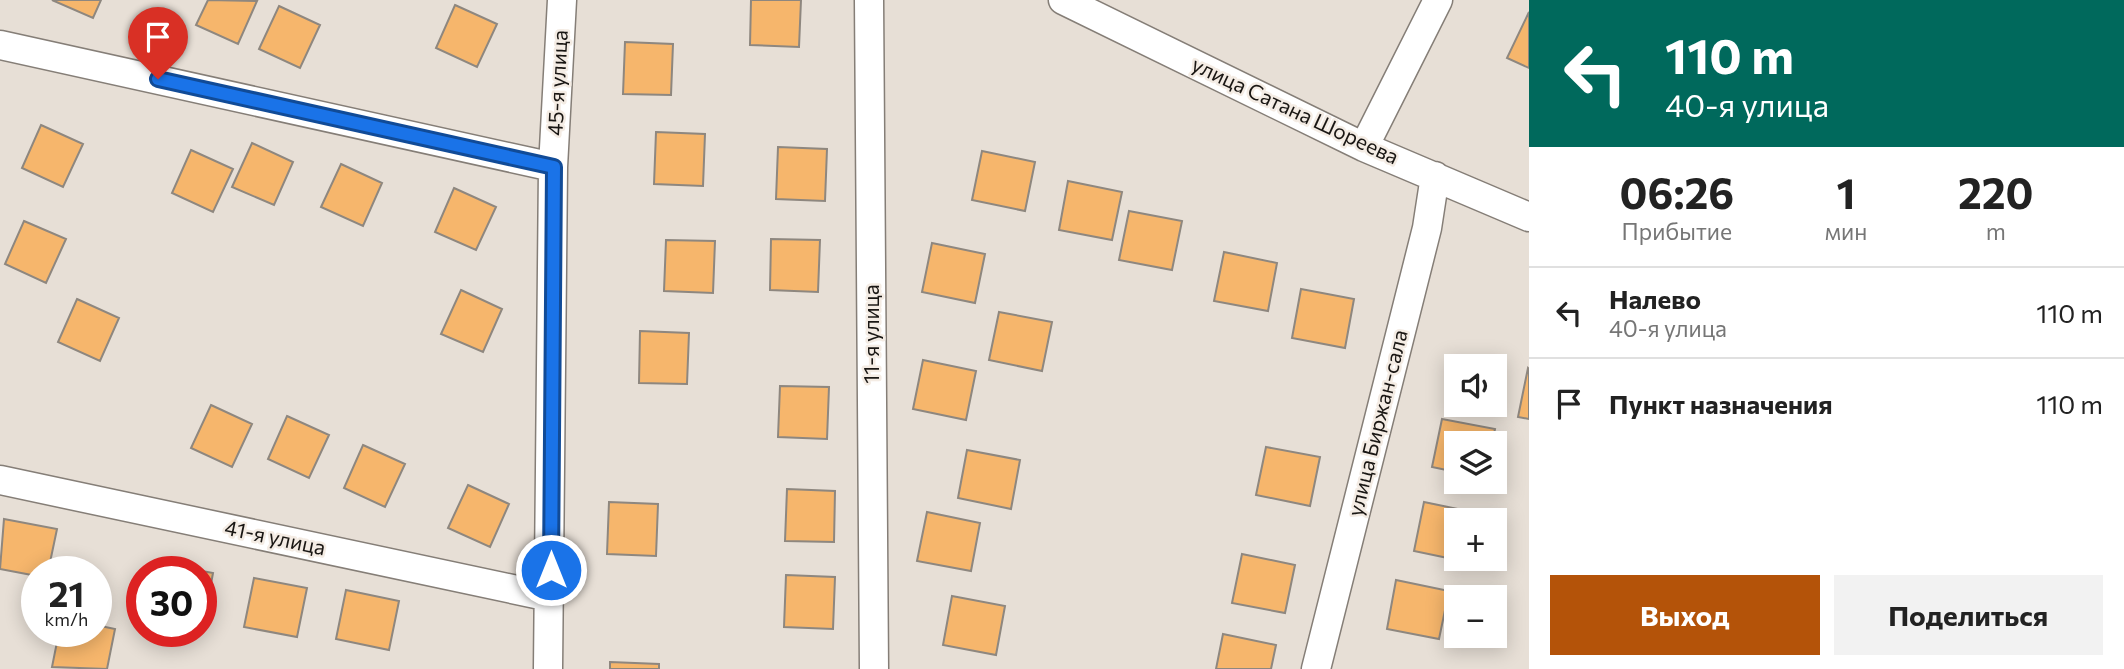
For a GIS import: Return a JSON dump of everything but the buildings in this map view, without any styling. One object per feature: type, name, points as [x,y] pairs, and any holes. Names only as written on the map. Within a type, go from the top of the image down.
[{"type":"street","name":"45-я улица","points":[[548,669],[554,167],[562,0]]},
{"type":"street","name":"11-я улица","points":[[869,0],[874,669]]},
{"type":"street","name":"улица Сатана Шореева","points":[[1063,0],[1364,146],[1529,218]]},
{"type":"street","points":[[1364,146],[1438,0]]},
{"type":"street","points":[[0,45],[554,167]]},
{"type":"street","name":"улица Биржан-сала","points":[[1316,669],[1427,228],[1434,176]]},
{"type":"street","name":"41-я улица","points":[[0,480],[550,597]]},
{"type":"route","points":[[158,79],[554,167],[551,570]]}]
